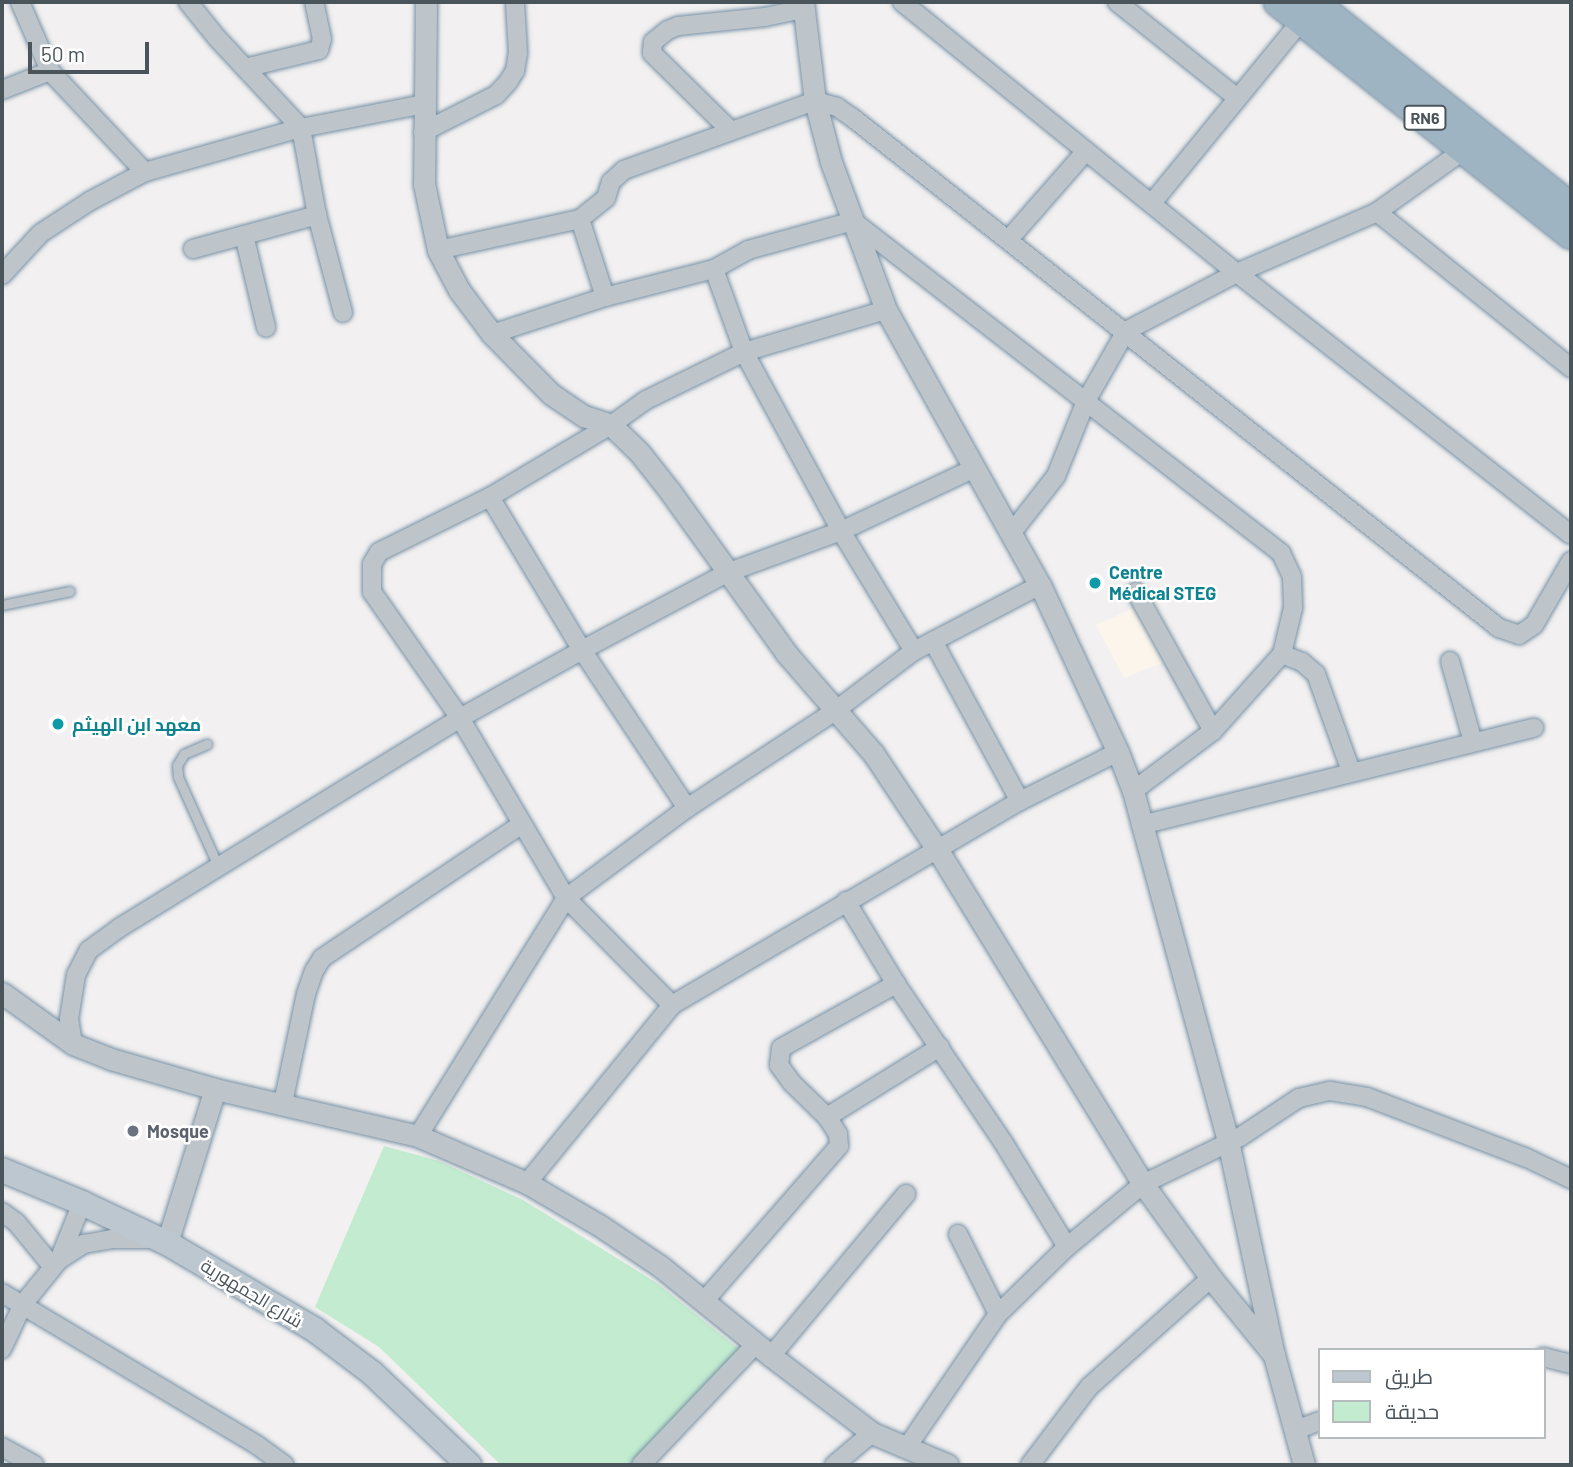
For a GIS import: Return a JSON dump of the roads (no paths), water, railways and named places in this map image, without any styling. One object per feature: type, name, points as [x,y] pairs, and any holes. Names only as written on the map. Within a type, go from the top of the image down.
[{"type":"highway","name":"RN6","points":[[1278,2],[1308,11],[1571,207]]},
{"type":"highway","name":"RN6","points":[[1308,11],[1464,150],[1571,235]]},
{"type":"main road","name":"شارع الجمهورية","points":[[2,1170],[164,1241],[349,1354],[469,1465]]},
{"type":"street","points":[[20,2],[50,71],[145,172]]},
{"type":"street","points":[[188,2],[301,128],[317,215],[343,313]]},
{"type":"street","points":[[245,68],[319,50],[322,39],[314,2]]},
{"type":"street","points":[[426,2],[424,184],[438,250],[458,290],[492,334],[565,405],[611,425],[669,490],[786,653],[873,753],[937,849],[1143,1184],[1211,1278],[1274,1355]]},
{"type":"street","points":[[424,132],[496,95],[508,82],[515,71],[518,53],[515,2]]},
{"type":"street","points":[[902,2],[1237,273],[1571,535]]},
{"type":"street","points":[[1117,2],[1236,97]]},
{"type":"street","points":[[731,131],[652,53],[653,42],[678,26],[765,17],[804,5],[815,101],[831,162],[886,310],[1013,531],[1118,751],[1133,790],[1228,1142],[1274,1355],[1304,1465]]},
{"type":"street","points":[[1152,203],[1308,11]]},
{"type":"street","points":[[2,90],[50,71]]},
{"type":"street","points":[[438,250],[580,219],[606,198],[611,182],[624,170],[815,101],[837,107],[1126,331],[1289,465],[1499,628],[1519,635],[1534,625],[1571,561]]},
{"type":"street","points":[[3,271],[41,233],[90,201],[145,172],[301,128],[424,104]]},
{"type":"street","points":[[1013,531],[1056,476],[1086,401],[1126,331],[1237,273],[1377,212],[1464,150]]},
{"type":"street","points":[[1009,239],[1086,151]]},
{"type":"street","points":[[1377,212],[1571,368]]},
{"type":"street","points":[[193,249],[317,215]]},
{"type":"street","points":[[580,219],[605,297]]},
{"type":"street","points":[[492,334],[605,297],[714,269],[748,250],[853,221]]},
{"type":"street","points":[[853,221],[1281,553],[1292,577],[1293,608],[1282,654],[1213,731],[1133,790]]},
{"type":"street","points":[[244,235],[266,327]]},
{"type":"street","points":[[714,269],[744,352],[841,531],[914,651]]},
{"type":"street","points":[[672,1005],[566,898],[460,718],[372,592],[372,564],[379,552],[490,497],[611,425],[646,400],[744,352],[886,310]]},
{"type":"street","points":[[73,1044],[69,1019],[70,1001],[76,975],[89,950],[218,866],[460,718],[729,572],[841,531],[975,468]]},
{"type":"street","points":[[490,497],[582,650],[687,808]]},
{"type":"street","points":[[418,1136],[566,898],[687,808],[835,711],[914,651],[1040,584]]},
{"type":"street","points":[[1136,592],[1213,731]]},
{"type":"street","points":[[933,640],[1020,801]]},
{"type":"street","points":[[1282,654],[1302,662],[1315,674],[1351,771]]},
{"type":"street","points":[[1450,661],[1473,741]]},
{"type":"street","points":[[1141,825],[1351,771],[1534,728]]},
{"type":"street","points":[[527,1183],[672,1005],[1020,801],[1118,751]]},
{"type":"street","points":[[283,1103],[306,994],[322,958],[521,825]]},
{"type":"street","points":[[846,901],[896,984],[940,1047],[1067,1247]]},
{"type":"street","points":[[705,1300],[837,1150],[838,1134],[827,1117],[792,1083],[779,1065],[781,1048],[896,984]]},
{"type":"street","points":[[2,993],[73,1044],[122,1063],[215,1089],[418,1136],[527,1183],[632,1247],[705,1300],[764,1350],[872,1433],[948,1465]]},
{"type":"street","points":[[827,1117],[940,1047]]},
{"type":"street","points":[[2,1349],[23,1304],[56,1264],[84,1244],[112,1239],[164,1241],[215,1089]]},
{"type":"street","points":[[906,1447],[998,1314],[1067,1247],[1143,1184],[1228,1142],[1299,1098],[1330,1090],[1367,1097],[1527,1158],[1571,1179]]},
{"type":"street","points":[[642,1465],[764,1350],[906,1194]]},
{"type":"street","points":[[56,1264],[82,1203]]},
{"type":"street","points":[[2,1212],[16,1222],[56,1264]]},
{"type":"street","points":[[958,1234],[998,1314]]},
{"type":"street","points":[[1030,1465],[1089,1387],[1211,1278]]},
{"type":"street","points":[[2,1293],[257,1445],[285,1465]]},
{"type":"street","points":[[1545,1358],[1571,1364]]},
{"type":"street","points":[[1296,1430],[1318,1421]]},
{"type":"street","points":[[834,1465],[872,1433]]},
{"type":"street","points":[[2,1447],[33,1465]]},
{"type":"lane","points":[[2,605],[69,592]]},
{"type":"lane","points":[[207,744],[184,754],[177,765],[178,777],[218,866]]},
{"type":"place","name":"Centre Médical STEG","points":[[1095,583]]},
{"type":"place","name":"معهد ابن الهيثم","points":[[58,724]]},
{"type":"place","name":"Mosque","points":[[133,1131]]}]
